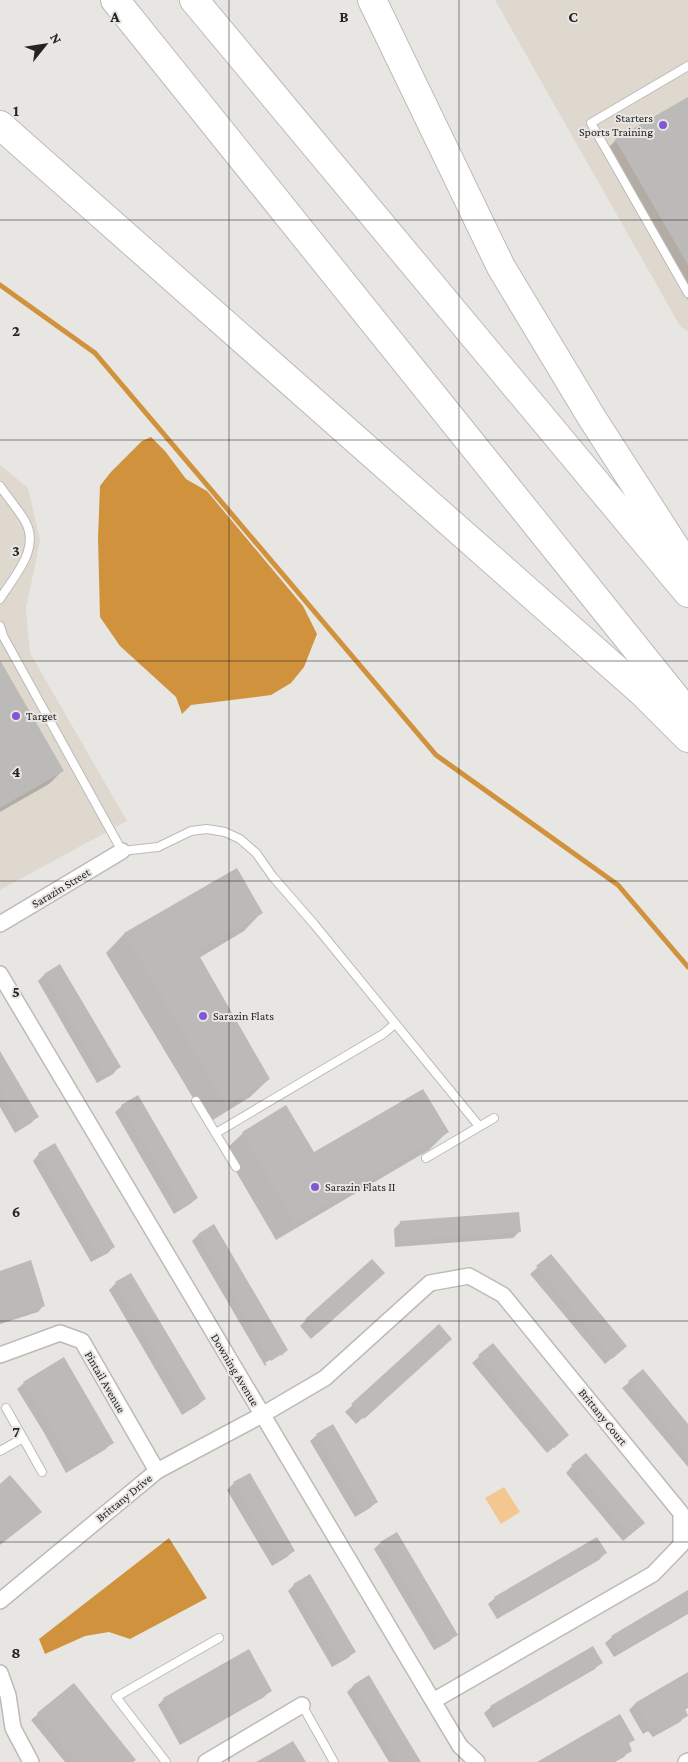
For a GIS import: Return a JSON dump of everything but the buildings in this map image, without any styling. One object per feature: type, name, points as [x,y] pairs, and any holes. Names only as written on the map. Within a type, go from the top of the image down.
[{"type":"highway","points":[[115,0],[688,713]]},
{"type":"highway","points":[[194,0],[688,593]]},
{"type":"highway","points":[[372,0],[501,267],[592,418],[688,567]]},
{"type":"highway","points":[[0,126],[643,693],[688,738]]},
{"type":"street","name":"Sarazin Street","points":[[0,924],[122,851]]},
{"type":"street","name":"Downing Avenue","points":[[0,974],[460,1746],[477,1762]]},
{"type":"street","name":"Brittany Court","points":[[262,1415],[325,1378],[430,1283],[469,1276],[503,1295],[681,1512],[681,1545],[653,1574],[433,1701]]},
{"type":"street","name":"Pintail Avenue","points":[[0,1355],[60,1333],[82,1341],[157,1471]]},
{"type":"street","name":"Brittany Drive","points":[[0,1601],[157,1471],[262,1415]]},
{"type":"street","points":[[0,1673],[8,1695],[13,1728],[26,1760]]},
{"type":"street","points":[[212,1761],[302,1705]]},
{"type":"lane","points":[[688,66],[591,124],[688,293]]},
{"type":"lane","points":[[0,486],[26,522],[31,538],[28,553],[0,599]]},
{"type":"lane","points":[[0,626],[3,636],[122,851],[158,847],[191,831],[207,829],[225,832],[240,839],[256,854],[479,1126]]},
{"type":"lane","points":[[216,1133],[383,1034],[395,1024]]},
{"type":"lane","points":[[196,1101],[236,1167]]},
{"type":"lane","points":[[426,1158],[494,1118]]},
{"type":"lane","points":[[6,1408],[42,1472]]},
{"type":"lane","points":[[0,1451],[23,1438]]},
{"type":"lane","points":[[166,1762],[116,1697],[219,1638]]},
{"type":"lane","points":[[302,1705],[334,1762]]},
{"type":"shaded area","points":[[495,0],[688,0],[688,332],[680,326]]},
{"type":"shaded area","points":[[151,437],[165,451],[186,479],[207,491],[303,606],[317,634],[304,667],[291,683],[271,695],[191,705],[182,714],[176,697],[120,646],[100,617],[98,538],[100,486],[110,473],[142,441]]},
{"type":"shaded area","points":[[0,465],[28,488],[40,540],[26,609],[30,653],[127,821],[0,890]]},
{"type":"shaded area","points":[[504,1487],[520,1512],[501,1524],[485,1498]]},
{"type":"shaded area","points":[[169,1538],[207,1598],[130,1639],[109,1632],[85,1636],[45,1654],[39,1639]]},
{"type":"waterway","points":[[0,285],[95,353],[436,755],[618,885],[688,967]]},
{"type":"place","name":"Starters Sports Training","points":[[663,125]]},
{"type":"place","name":"Target","points":[[16,716]]},
{"type":"place","name":"Sarazin Flats","points":[[203,1016]]},
{"type":"place","name":"Sarazin Flats II","points":[[315,1187]]}]
